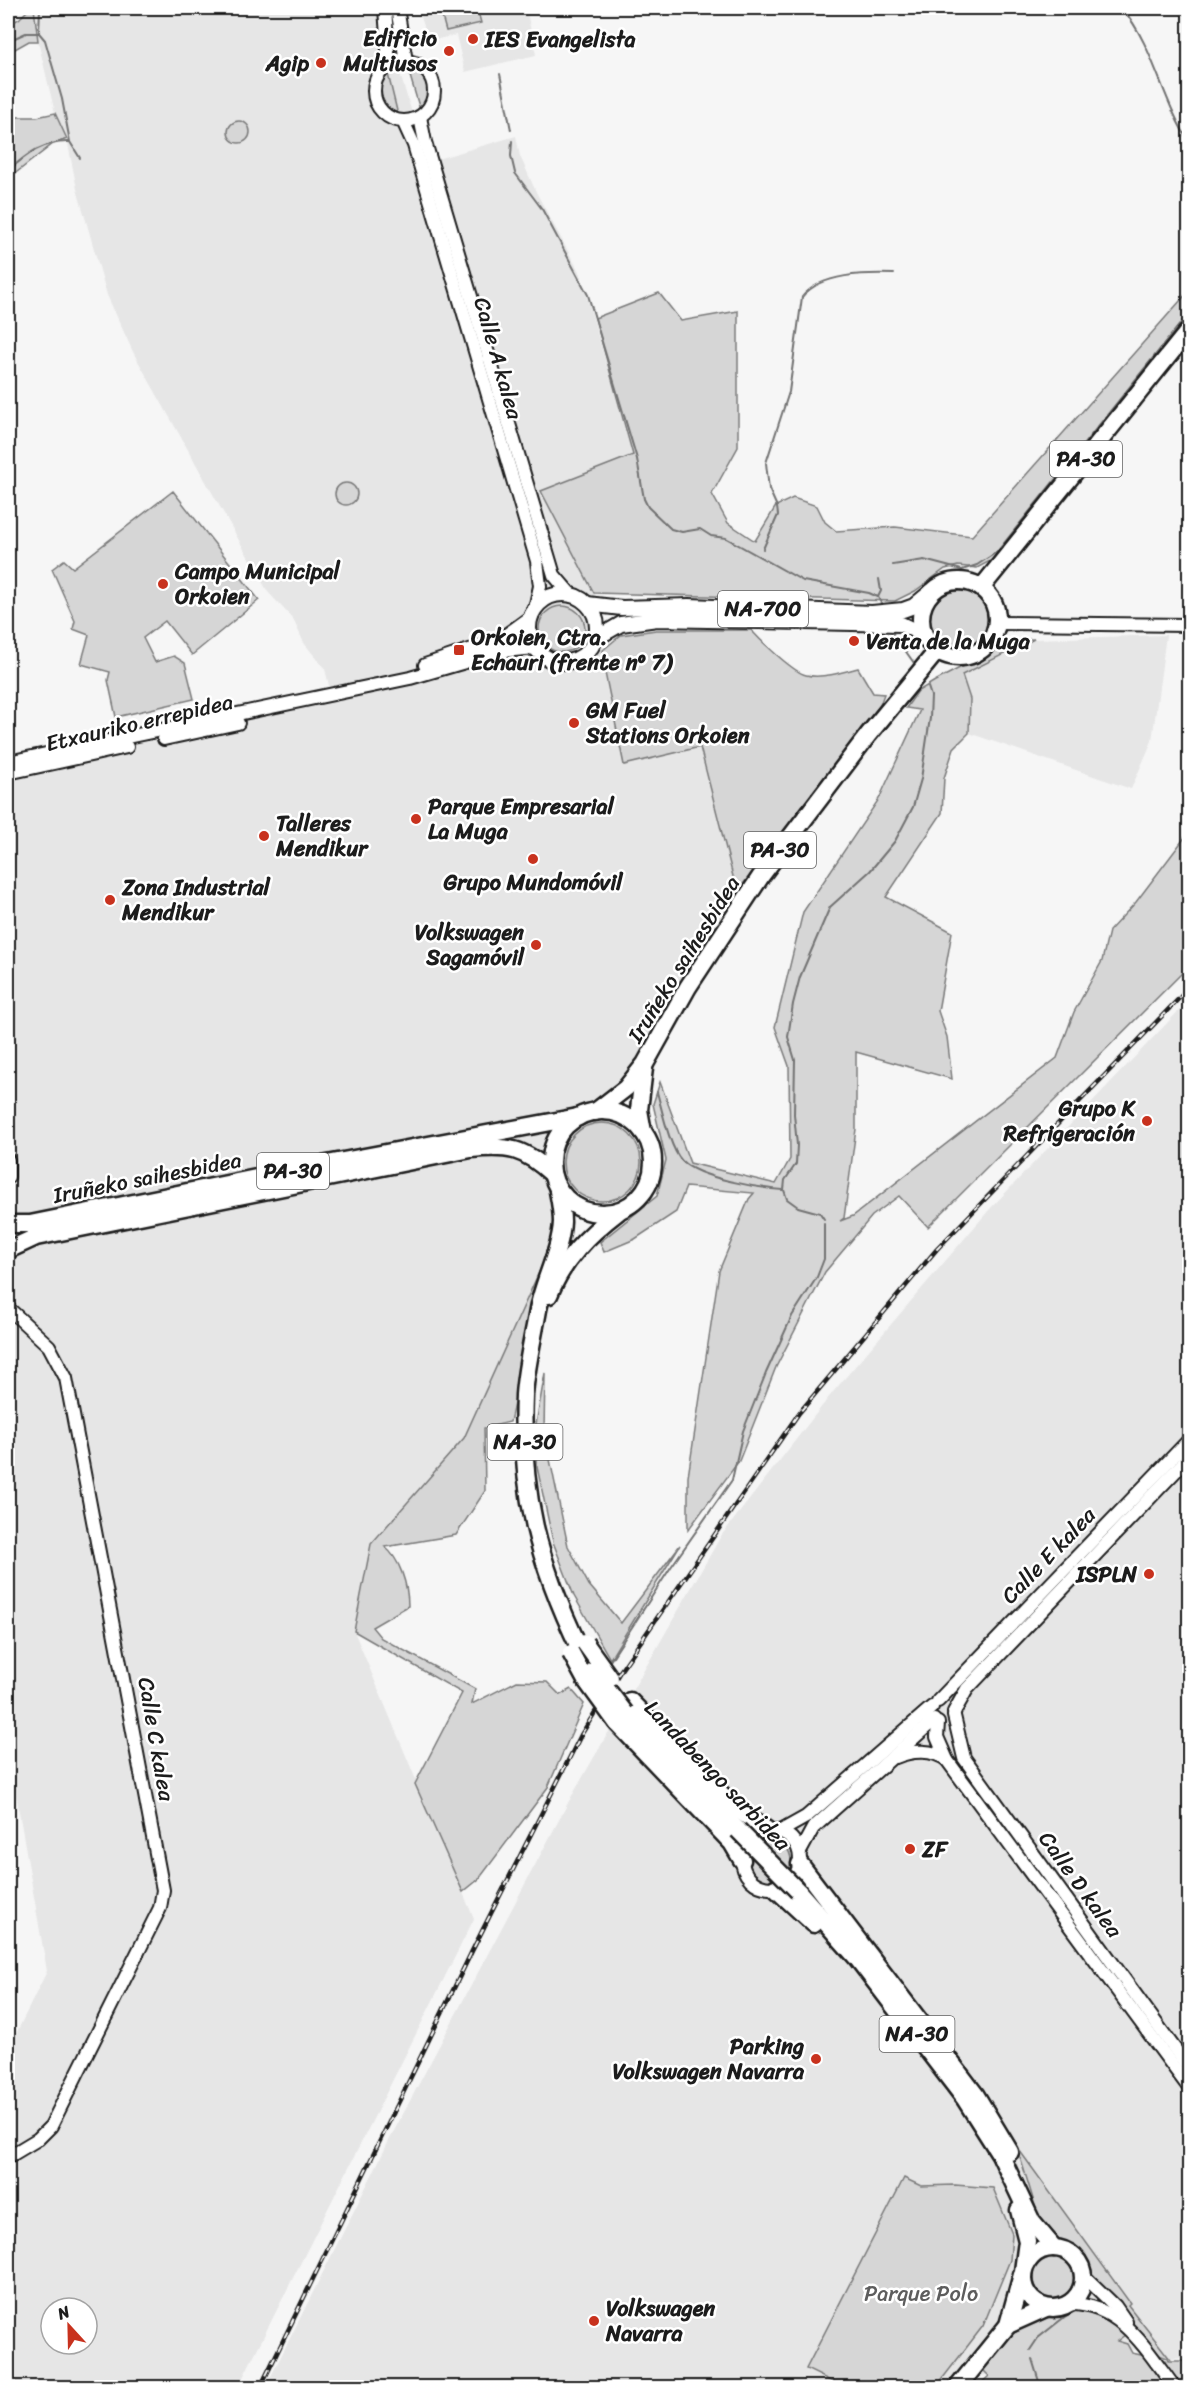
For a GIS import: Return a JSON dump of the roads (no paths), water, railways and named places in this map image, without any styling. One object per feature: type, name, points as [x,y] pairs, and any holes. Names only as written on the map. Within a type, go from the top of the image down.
[{"type":"highway","name":"PA-30","points":[[982,588],[1190,329]]},
{"type":"highway","points":[[956,580],[970,582],[982,588],[995,604],[998,623],[994,637],[975,655],[962,658],[949,657],[937,651],[924,635],[921,612],[932,591],[956,580]]},
{"type":"highway","name":"Iruñeko saihesbidea","points":[[595,1112],[626,1088],[645,1064],[688,987],[761,876],[868,735],[937,651]]},
{"type":"highway","name":"Iruñeko saihesbidea","points":[[644,1132],[639,1110],[645,1064]]},
{"type":"highway","name":"PA-30","points":[[558,1191],[552,1174],[550,1157],[555,1141],[565,1127],[578,1117],[595,1112],[617,1113],[630,1119],[644,1132],[653,1155],[652,1173],[646,1189],[635,1202],[620,1211]]},
{"type":"highway","name":"Iruñeko saihesbidea","points":[[8,1224],[30,1224],[322,1165],[578,1117]]},
{"type":"highway","name":"Iruñeko saihesbidea","points":[[8,1250],[36,1237],[471,1149],[511,1148],[538,1162],[552,1174]]},
{"type":"highway","points":[[558,1191],[570,1203],[586,1212],[603,1214],[620,1211]]},
{"type":"highway","name":"Landabengo sarbidea","points":[[558,1191],[562,1224],[539,1304],[524,1393],[525,1458],[533,1523],[539,1549],[559,1605],[579,1648],[600,1681],[624,1712],[798,1891],[857,1958],[965,2099],[1000,2154],[1023,2210],[1027,2241],[1023,2271],[1008,2325],[957,2388]]},
{"type":"highway","name":"Landabengo sarbidea","points":[[534,1335],[552,1288],[572,1254],[594,1230],[620,1211]]},
{"type":"highway","points":[[539,1549],[544,1585],[579,1648]]},
{"type":"highway","points":[[624,1712],[734,1807],[774,1831]]},
{"type":"highway","points":[[624,1712],[732,1843],[742,1860]]},
{"type":"highway","points":[[800,1858],[998,2127],[1014,2159],[1023,2210]]},
{"type":"highway","points":[[776,1888],[810,1920],[897,2025],[985,2145],[1023,2210]]},
{"type":"highway","name":"Landabengo sarbidea","points":[[1023,2210],[1054,2248],[1071,2254],[1081,2267],[1083,2275]]},
{"type":"highway","points":[[1023,2271],[1031,2257],[1054,2248]]},
{"type":"highway","name":"Landabengo sarbidea","points":[[1023,2271],[1024,2287],[1029,2295],[1046,2308]]},
{"type":"highway","points":[[1069,2304],[1077,2295],[1083,2275]]},
{"type":"highway","name":"Landabengo sarbidea","points":[[1008,2325],[1046,2308],[1069,2304]]},
{"type":"main road","name":"NA-700","points":[[572,596],[587,604],[622,608],[689,606],[872,613],[903,610],[914,606],[932,591]]},
{"type":"main road","points":[[536,648],[529,632],[533,612],[552,596],[572,596]]},
{"type":"main road","points":[[587,604],[596,620],[595,639]]},
{"type":"main road","name":"NA-700","points":[[536,648],[549,659],[567,662],[584,654],[595,639],[621,624],[681,619],[901,624],[924,635]]},
{"type":"street","points":[[385,8],[389,65]]},
{"type":"street","points":[[397,8],[406,61]]},
{"type":"street","points":[[406,61],[424,68],[433,84],[432,102],[420,117],[403,121],[385,115],[375,100],[375,83],[389,65],[406,61]]},
{"type":"street","name":"Calle A kalea","points":[[420,117],[425,142],[554,575],[572,596]]},
{"type":"street","name":"Calle A kalea","points":[[403,121],[414,145],[537,561],[540,586],[533,612]]},
{"type":"street","name":"Etxauriko errepidea","points":[[8,762],[278,706],[383,681],[499,640],[533,612]]},
{"type":"street","points":[[998,623],[1190,625]]},
{"type":"street","name":"Etxauriko errepidea","points":[[383,681],[410,678],[503,651],[536,648]]},
{"type":"street","name":"Etxauriko errepidea","points":[[8,773],[237,723],[267,713],[278,706]]},
{"type":"street","points":[[8,1160],[8,1177]]},
{"type":"street","name":"Calle C kalea","points":[[8,1308],[50,1346],[66,1378],[163,1890],[160,1908],[152,1925],[51,2126],[38,2139],[8,2157]]},
{"type":"street","name":"Calle E kalea","points":[[774,1831],[806,1817],[935,1704],[1190,1439]]},
{"type":"street","name":"Calle E kalea","points":[[954,1714],[966,1689],[1190,1456]]},
{"type":"street","points":[[800,1858],[796,1843],[774,1831],[749,1840],[742,1860],[747,1875],[761,1887],[776,1888],[792,1880],[813,1828],[936,1722],[947,1723],[954,1714],[947,1701],[935,1704]]},
{"type":"street","name":"Calle D kalea","points":[[935,1704],[938,1737],[948,1760],[1189,2087]]},
{"type":"street","name":"Calle D kalea","points":[[954,1714],[964,1758],[1190,2070]]},
{"type":"street","points":[[890,1760],[907,1752],[939,1754],[948,1760]]},
{"type":"street","points":[[1083,2275],[1115,2306],[1175,2388]]},
{"type":"street","points":[[1069,2304],[1095,2306],[1131,2329]]},
{"type":"waterway","points":[[40,8],[39,33],[45,40],[62,99],[70,142],[80,158]]},
{"type":"waterway","points":[[1122,8],[1142,39],[1172,110],[1190,143]]},
{"type":"waterway","points":[[8,41],[26,33],[39,33]]},
{"type":"waterway","points":[[500,74],[511,130]]},
{"type":"waterway","points":[[512,141],[511,156],[515,173],[542,209],[588,295],[637,459],[644,499],[648,507],[671,529],[682,532],[700,529],[711,536],[726,538],[803,581],[869,593],[878,597],[881,603]]},
{"type":"waterway","points":[[8,171],[22,159],[44,146],[70,142]]},
{"type":"waterway","points":[[763,549],[778,515],[769,489],[766,463],[789,392],[802,297],[810,289],[832,279],[845,276],[894,274]]},
{"type":"waterway","points":[[893,565],[924,560],[962,570],[977,565],[997,552],[1190,312]]},
{"type":"waterway","points":[[878,597],[881,591],[879,579]]},
{"type":"waterway","points":[[892,632],[914,663]]},
{"type":"waterway","points":[[824,1219],[820,1213],[798,1207],[787,1199],[784,1190],[785,1180],[796,1164],[797,1145],[794,1114],[795,1060],[788,1037],[793,1004],[800,977],[830,907],[870,871],[895,841],[913,807],[921,779],[930,718],[931,696],[928,687]]},
{"type":"waterway","points":[[657,1092],[670,1139],[682,1161],[690,1167],[715,1177],[783,1190]]},
{"type":"waterway","points":[[608,1664],[671,1567],[732,1480],[743,1431],[766,1373],[792,1316],[817,1277],[824,1259],[824,1224]]},
{"type":"waterway","points":[[1030,2350],[1038,2338],[1067,2315]]},
{"type":"waterway","points":[[1032,2359],[1041,2388]]},
{"type":"railway","points":[[260,2388],[472,1951],[581,1735],[621,1670],[799,1413],[937,1249],[1190,987]]},
{"type":"place","name":"IES Evangelista","points":[[473,39]]},
{"type":"place","name":"Edificio Multiusos","points":[[449,51]]},
{"type":"place","name":"Agip","points":[[321,63]]},
{"type":"place","name":"Campo Municipal Orkoien","points":[[163,584]]},
{"type":"place","name":"Venta de la Muga","points":[[854,641]]},
{"type":"place","name":"Orkoien, Ctra. Echauri (frente nº 7)","points":[[459,650]]},
{"type":"place","name":"GM Fuel Stations Orkoien","points":[[574,723]]},
{"type":"place","name":"Parque Empresarial La Muga","points":[[416,819]]},
{"type":"place","name":"Talleres Mendikur","points":[[264,836]]},
{"type":"place","name":"Grupo Mundomóvil","points":[[533,859]]},
{"type":"place","name":"Zona Industrial Mendikur","points":[[110,900]]},
{"type":"place","name":"Volkswagen Sagamóvil","points":[[536,945]]},
{"type":"place","name":"Grupo K Refrigeración","points":[[1147,1121]]},
{"type":"place","name":"ISPLN","points":[[1149,1574]]},
{"type":"place","name":"ZF","points":[[910,1849]]},
{"type":"place","name":"Parking Volkswagen Navarra","points":[[816,2059]]},
{"type":"place","name":"Volkswagen Navarra","points":[[594,2321]]},
{"type":"park label","name":"Parque Polo","points":[[921,2293]]}]
